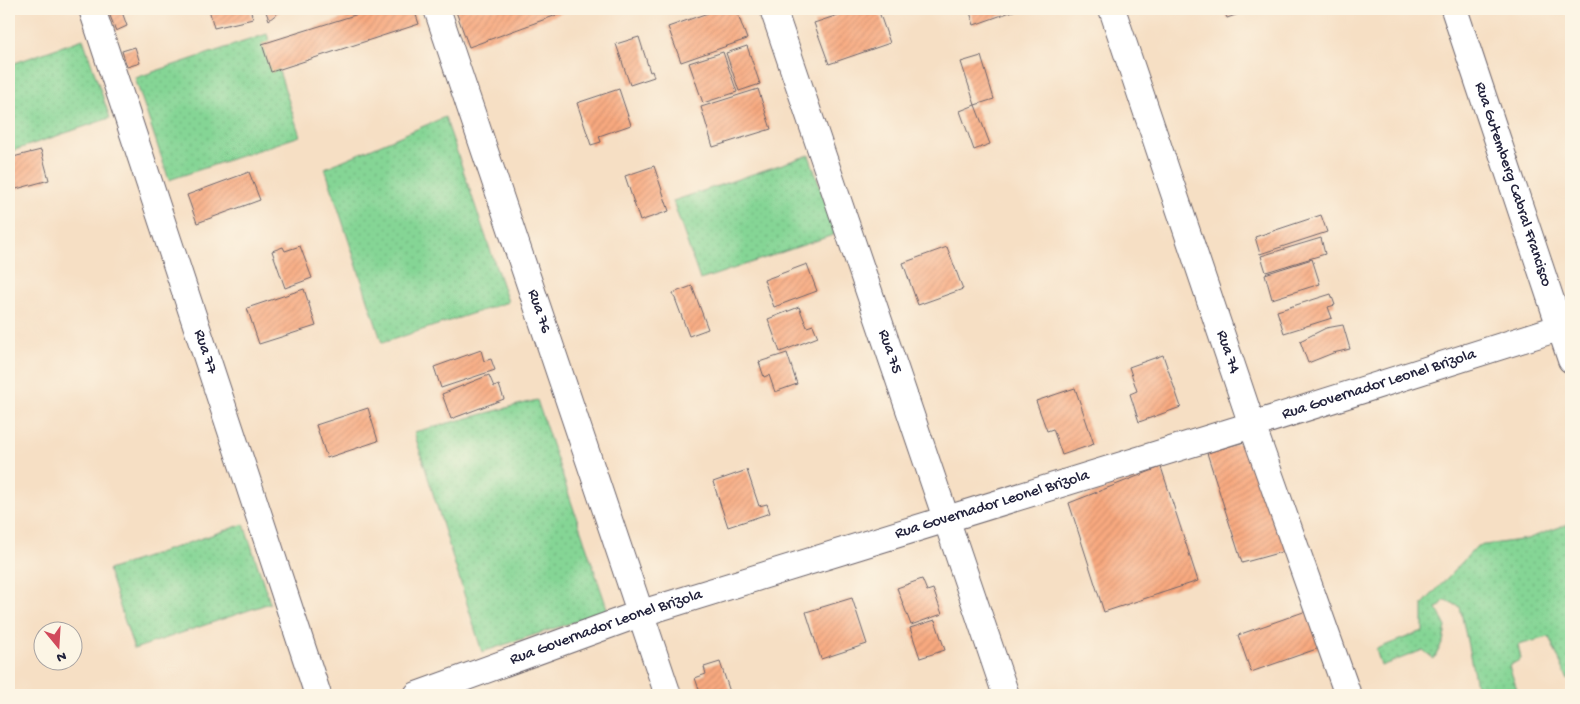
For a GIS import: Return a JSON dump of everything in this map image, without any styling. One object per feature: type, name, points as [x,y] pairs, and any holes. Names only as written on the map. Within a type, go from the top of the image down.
[{"type":"street","name":"Rua 77","points":[[92,9],[318,695]]},
{"type":"street","name":"Rua 76","points":[[437,9],[668,695]]},
{"type":"street","name":"Rua 75","points":[[772,9],[1006,695]]},
{"type":"street","name":"Rua 74","points":[[1112,9],[1252,425],[1348,695]]},
{"type":"street","name":"Rua Gutemberg Cabral Francisco","points":[[1454,9],[1566,326],[1571,360]]},
{"type":"street","name":"Rua Governador Leonel Brizola","points":[[418,695],[642,614],[1566,326]]},
{"type":"green space","points":[[267,34],[300,136],[169,180],[135,78]]},
{"type":"green space","points":[[83,39],[110,118],[9,152],[9,65]]},
{"type":"green space","points":[[445,117],[508,302],[382,343],[325,168]]},
{"type":"green space","points":[[809,155],[836,234],[700,280],[673,201]]},
{"type":"green space","points":[[537,400],[608,611],[482,652],[414,432]]},
{"type":"green space","points":[[1571,523],[1571,679],[1568,680],[1549,637],[1518,645],[1521,659],[1509,666],[1519,695],[1478,695],[1460,607],[1445,600],[1437,609],[1446,627],[1443,642],[1434,659],[1423,650],[1381,666],[1376,649],[1423,631],[1423,604],[1477,546],[1527,539]]},
{"type":"green space","points":[[244,524],[270,603],[134,649],[108,570]]},
{"type":"building","points":[[121,9],[127,26],[116,31],[109,13]]},
{"type":"building","points":[[209,9],[250,9],[253,19],[214,28]]},
{"type":"building","points":[[265,9],[283,9],[269,20]]},
{"type":"building","points":[[374,9],[414,9],[419,24],[271,72],[262,44]]},
{"type":"building","points":[[455,9],[573,9],[469,47]]},
{"type":"building","points":[[719,9],[736,9],[747,39],[681,62],[668,27]]},
{"type":"building","points":[[856,9],[878,9],[890,43],[829,64],[814,23]]},
{"type":"building","points":[[969,9],[1019,9],[974,25]]},
{"type":"building","points":[[1223,9],[1253,9],[1227,18]]},
{"type":"building","points":[[639,37],[650,72],[652,71],[654,77],[630,85],[616,44]]},
{"type":"building","points":[[747,46],[760,84],[739,91],[726,53]]},
{"type":"building","points":[[135,47],[140,63],[127,67],[122,51]]},
{"type":"building","points":[[723,52],[737,92],[703,103],[689,63]]},
{"type":"building","points":[[981,56],[994,99],[975,105],[961,62]]},
{"type":"building","points":[[619,89],[631,125],[599,136],[601,142],[591,145],[577,103]]},
{"type":"building","points":[[758,89],[771,129],[713,147],[701,107]]},
{"type":"building","points":[[975,105],[990,144],[974,150],[960,111]]},
{"type":"building","points":[[41,150],[49,180],[9,191],[9,158]]},
{"type":"building","points":[[654,166],[669,211],[640,221],[625,176]]},
{"type":"building","points":[[249,172],[260,200],[197,223],[187,195]]},
{"type":"building","points":[[1321,215],[1327,232],[1260,254],[1255,237]]},
{"type":"building","points":[[1321,238],[1325,254],[1266,272],[1261,256]]},
{"type":"building","points":[[300,246],[312,278],[285,288],[272,251],[283,247],[285,251]]},
{"type":"building","points":[[947,247],[963,289],[918,305],[903,263]]},
{"type":"building","points":[[1312,259],[1320,284],[1272,299],[1265,274]]},
{"type":"building","points":[[807,264],[817,291],[774,307],[764,280]]},
{"type":"building","points":[[692,286],[708,329],[689,336],[673,293]]},
{"type":"building","points":[[304,289],[316,326],[259,344],[247,308]]},
{"type":"building","points":[[1331,294],[1335,305],[1328,307],[1332,318],[1284,333],[1277,311]]},
{"type":"building","points":[[799,307],[807,327],[813,325],[818,337],[780,352],[768,319]]},
{"type":"building","points":[[1343,325],[1350,349],[1333,353],[1308,363],[1300,341],[1326,328]]},
{"type":"building","points":[[481,350],[484,361],[491,359],[495,370],[441,388],[434,367]]},
{"type":"building","points":[[787,353],[797,384],[775,392],[769,375],[764,377],[759,362]]},
{"type":"building","points":[[1163,355],[1181,407],[1139,422],[1130,394],[1137,391],[1129,367]]},
{"type":"building","points":[[489,375],[494,387],[499,385],[504,399],[451,419],[442,394]]},
{"type":"building","points":[[1075,388],[1094,444],[1062,455],[1053,429],[1047,431],[1036,401]]},
{"type":"building","points":[[368,408],[378,441],[327,458],[316,425]]},
{"type":"building","points":[[1251,440],[1289,550],[1242,563],[1207,453]]},
{"type":"building","points":[[1161,467],[1198,581],[1104,612],[1069,503]]},
{"type":"building","points":[[747,470],[759,506],[767,504],[770,513],[728,527],[713,482]]},
{"type":"building","points":[[922,579],[927,591],[933,589],[942,614],[911,625],[897,588]]},
{"type":"building","points":[[852,598],[867,644],[821,659],[806,612]]},
{"type":"building","points":[[1312,609],[1325,646],[1251,672],[1238,635]]},
{"type":"building","points":[[935,620],[945,650],[920,658],[910,628]]},
{"type":"building","points":[[720,662],[731,695],[701,695],[695,678],[706,674],[704,667]]}]
